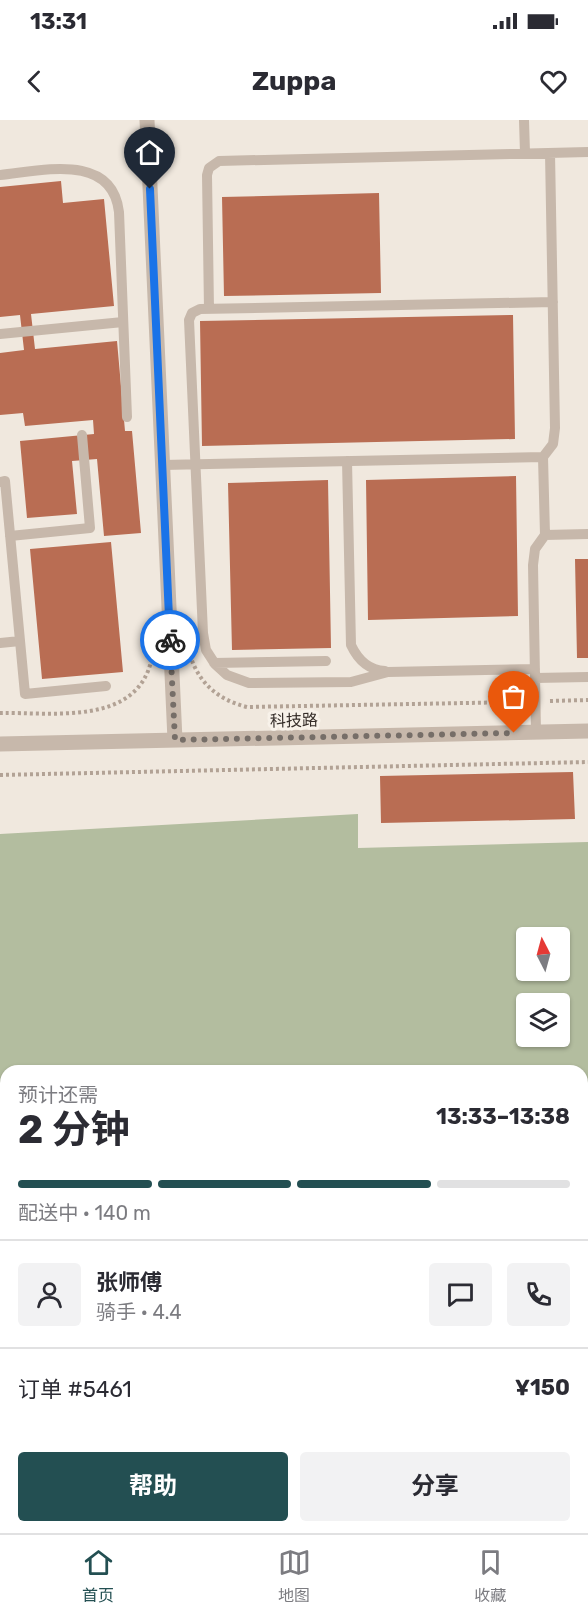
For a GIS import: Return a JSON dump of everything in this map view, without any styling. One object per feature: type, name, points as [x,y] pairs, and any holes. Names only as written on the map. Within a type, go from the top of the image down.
[{"type":"street","points":[[147,120],[175,740]]},
{"type":"street","name":"科技路","points":[[0,744],[588,731]]},
{"type":"lane","points":[[524,120],[525,153]]},
{"type":"lane","points":[[209,309],[207,175],[215,163],[226,159],[588,152]]},
{"type":"lane","points":[[536,732],[533,565],[535,549],[545,535],[543,457],[552,444],[555,428],[550,153]]},
{"type":"lane","points":[[0,175],[75,168],[92,173],[107,184],[118,206],[128,417]]},
{"type":"lane","points":[[388,672],[351,682],[258,684],[234,678],[214,663],[206,650],[203,633],[189,320],[196,310],[209,309],[553,302]]},
{"type":"lane","points":[[0,334],[123,322]]},
{"type":"lane","points":[[10,536],[90,528],[82,435]]},
{"type":"lane","points":[[163,465],[543,457]]},
{"type":"lane","points":[[347,461],[351,645],[355,654],[369,668],[388,672],[588,677]]},
{"type":"lane","points":[[0,482],[5,482],[25,694],[106,686]]},
{"type":"lane","points":[[545,535],[588,534]]},
{"type":"lane","points":[[0,574],[13,573]]},
{"type":"lane","points":[[0,643],[20,641]]},
{"type":"lane","points":[[214,663],[326,661]]},
{"type":"path","points":[[188,644],[197,673],[210,689],[227,700],[247,707],[529,701]]},
{"type":"path","points":[[0,713],[107,708],[125,700],[139,687],[149,671],[153,652]]},
{"type":"path","points":[[541,701],[588,700]]},
{"type":"path","points":[[0,775],[588,762]]},
{"type":"green space","points":[[358,814],[358,848],[588,842],[588,1065],[0,1065],[0,834]]},
{"type":"building","points":[[61,181],[63,203],[104,199],[114,306],[31,314],[35,349],[117,341],[125,431],[132,431],[141,533],[104,536],[97,459],[72,461],[77,514],[27,518],[20,441],[94,434],[93,420],[25,426],[23,413],[0,415],[0,353],[24,350],[20,315],[0,317],[0,187]]},
{"type":"building","points":[[379,193],[381,293],[224,296],[222,197]]},
{"type":"building","points":[[513,315],[515,439],[202,446],[200,321]]},
{"type":"building","points":[[516,476],[518,616],[368,620],[366,480]]},
{"type":"building","points":[[328,480],[331,648],[232,650],[228,483]]},
{"type":"building","points":[[111,542],[123,672],[42,679],[30,549]]},
{"type":"building","points":[[575,559],[588,559],[588,658],[577,658]]},
{"type":"building","points":[[573,772],[575,819],[381,823],[380,776]]},
{"type":"way so far","points":[[170,640],[175,740],[514,733]]},
{"type":"route","points":[[150,189],[170,640]]}]
